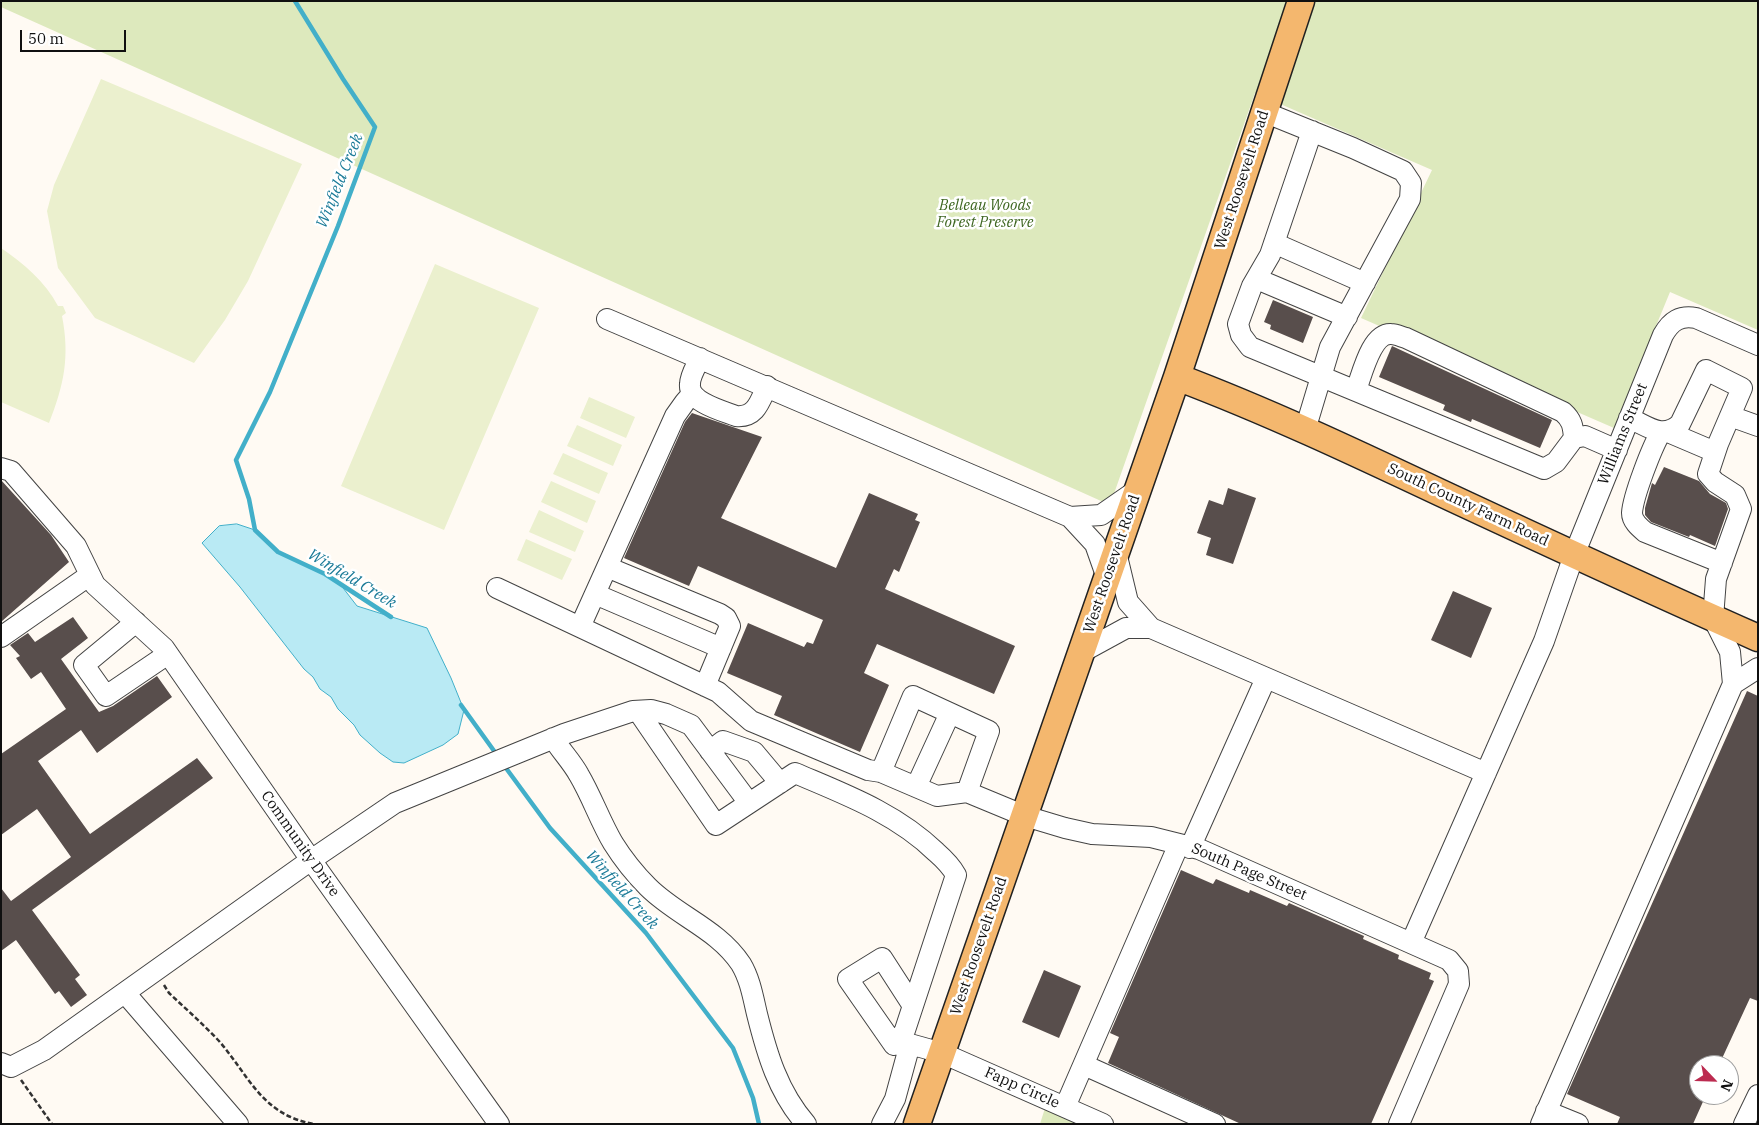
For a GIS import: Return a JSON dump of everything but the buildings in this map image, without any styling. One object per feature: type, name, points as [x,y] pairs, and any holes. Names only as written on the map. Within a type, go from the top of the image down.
[{"type":"main road","name":"West Roosevelt Road","points":[[917,1124],[1177,378],[1301,1]]},
{"type":"main road","name":"South County Farm Road","points":[[1177,378],[1241,401],[1758,638]]},
{"type":"street","points":[[1264,112],[1402,171],[1411,183],[1410,199],[1330,347],[1305,430]]},
{"type":"street","points":[[1312,131],[1274,243],[1266,263],[1252,286],[1238,324],[1241,335],[1250,347],[1544,469],[1556,462],[1574,438],[1570,418],[1562,412],[1406,338],[1391,334],[1379,338],[1372,348],[1356,390]]},
{"type":"street","points":[[1274,243],[1365,283]]},
{"type":"street","points":[[1257,279],[1347,317]]},
{"type":"street","name":"Williams Street","points":[[1411,943],[1544,641],[1574,555],[1663,335],[1669,325],[1678,318],[1686,316],[1696,318],[1758,345]]},
{"type":"street","points":[[607,319],[1070,517],[1095,544],[1107,578]]},
{"type":"street","points":[[700,358],[690,383],[692,394],[702,402],[742,417],[753,413],[767,386]]},
{"type":"street","points":[[1578,1124],[1544,1117],[1733,684],[1730,652],[1713,618],[1716,579],[1722,563],[1741,509],[1736,495],[1715,482],[1708,474],[1742,388],[1706,370],[1680,424],[1664,432],[1654,444],[1632,514],[1637,525],[1644,532],[1722,563]]},
{"type":"street","points":[[580,627],[675,416],[692,394]]},
{"type":"street","points":[[1730,416],[1758,426]]},
{"type":"street","points":[[1630,418],[1716,452]]},
{"type":"street","points":[[1574,438],[1585,436],[1617,450]]},
{"type":"street","name":"Community Drive","points":[[1,468],[11,471],[76,546],[95,585],[164,648],[311,860],[499,1124]]},
{"type":"street","points":[[1070,517],[1101,515],[1138,490]]},
{"type":"street","points":[[1116,552],[1128,602],[1151,628]]},
{"type":"street","points":[[607,566],[726,618],[730,626],[705,686]]},
{"type":"street","points":[[1,637],[90,575]]},
{"type":"street","points":[[497,588],[718,692],[751,721],[868,770],[881,772],[936,796],[968,792],[989,731],[913,696],[881,772]]},
{"type":"street","points":[[595,594],[720,648]]},
{"type":"street","points":[[136,622],[84,665],[106,696],[168,654]]},
{"type":"street","points":[[1082,652],[1126,628],[1151,628],[1486,773]]},
{"type":"street","points":[[1733,684],[1758,668]]},
{"type":"street","points":[[1065,1107],[1185,846],[1266,678]]},
{"type":"street","points":[[6,1065],[44,1050],[311,860],[395,803],[553,738],[633,711],[652,710],[666,714],[691,725],[749,803]]},
{"type":"street","points":[[638,711],[716,825],[795,773],[870,806],[896,820],[928,844],[952,867],[956,875],[913,1006],[895,1099],[882,1124]]},
{"type":"street","points":[[916,787],[950,713]]},
{"type":"street","points":[[553,738],[579,774],[612,842],[624,861],[665,902],[723,942],[742,966],[750,985],[770,1060],[780,1085],[789,1102],[806,1124]]},
{"type":"street","points":[[710,751],[723,741],[754,752],[780,783]]},
{"type":"street","name":"South Page Street","points":[[968,792],[1025,816],[1092,834],[1151,836],[1207,853],[1449,960],[1458,970],[1460,977],[1457,991],[1399,1124]]},
{"type":"street","points":[[905,1043],[894,1044],[848,979],[882,958],[913,1006]]},
{"type":"street","points":[[125,992],[238,1124]]},
{"type":"street","name":"Fapp Circle","points":[[905,1043],[942,1053],[1103,1124]]},
{"type":"street","points":[[1084,1065],[1215,1124]]},
{"type":"street","points":[[1744,1124],[1758,1095]]},
{"type":"path","points":[[155,971],[170,993],[219,1042],[263,1098],[280,1113],[301,1122],[314,1124]]},
{"type":"path","points":[[6,1065],[52,1124]]},
{"type":"green space","name":"Belleau Woods Forest Preserve","points":[[1,1],[1758,1],[1758,330],[1670,292],[1614,428],[1361,318],[1432,170],[1255,93],[1110,505],[1,7]]},
{"type":"green space","points":[[101,79],[302,164],[248,281],[225,320],[194,363],[95,318],[58,268],[47,211],[54,185]]},
{"type":"green space","points":[[1,248],[33,274],[47,289],[58,306],[63,306],[66,313],[62,316],[65,345],[64,371],[49,423],[1,402]]},
{"type":"green space","points":[[435,264],[539,308],[444,530],[341,486]]},
{"type":"green space","points":[[589,397],[635,417],[626,438],[580,418]]},
{"type":"green space","points":[[577,425],[622,445],[613,466],[567,446]]},
{"type":"green space","points":[[563,453],[608,473],[599,494],[553,474]]},
{"type":"green space","points":[[551,481],[596,501],[587,523],[541,502]]},
{"type":"green space","points":[[539,510],[584,531],[575,552],[529,532]]},
{"type":"green space","points":[[526,539],[572,559],[562,580],[517,560]]},
{"type":"green space","points":[[1045,1108],[1081,1124],[1040,1124]]},
{"type":"water","points":[[237,524],[255,530],[278,552],[325,574],[340,584],[357,606],[427,628],[464,710],[458,734],[443,745],[404,763],[393,762],[360,735],[354,725],[338,709],[331,697],[320,689],[313,677],[304,669],[240,587],[202,543],[219,526]]},
{"type":"waterway","name":"Winfield Creek","points":[[295,1],[375,127],[338,226],[270,392],[236,460],[249,499],[255,530],[278,552],[325,574],[391,617]]},
{"type":"waterway","name":"Winfield Creek","points":[[461,705],[497,755]]},
{"type":"waterway","name":"Winfield Creek","points":[[503,764],[550,828],[646,933],[733,1048],[753,1098],[759,1124]]}]
